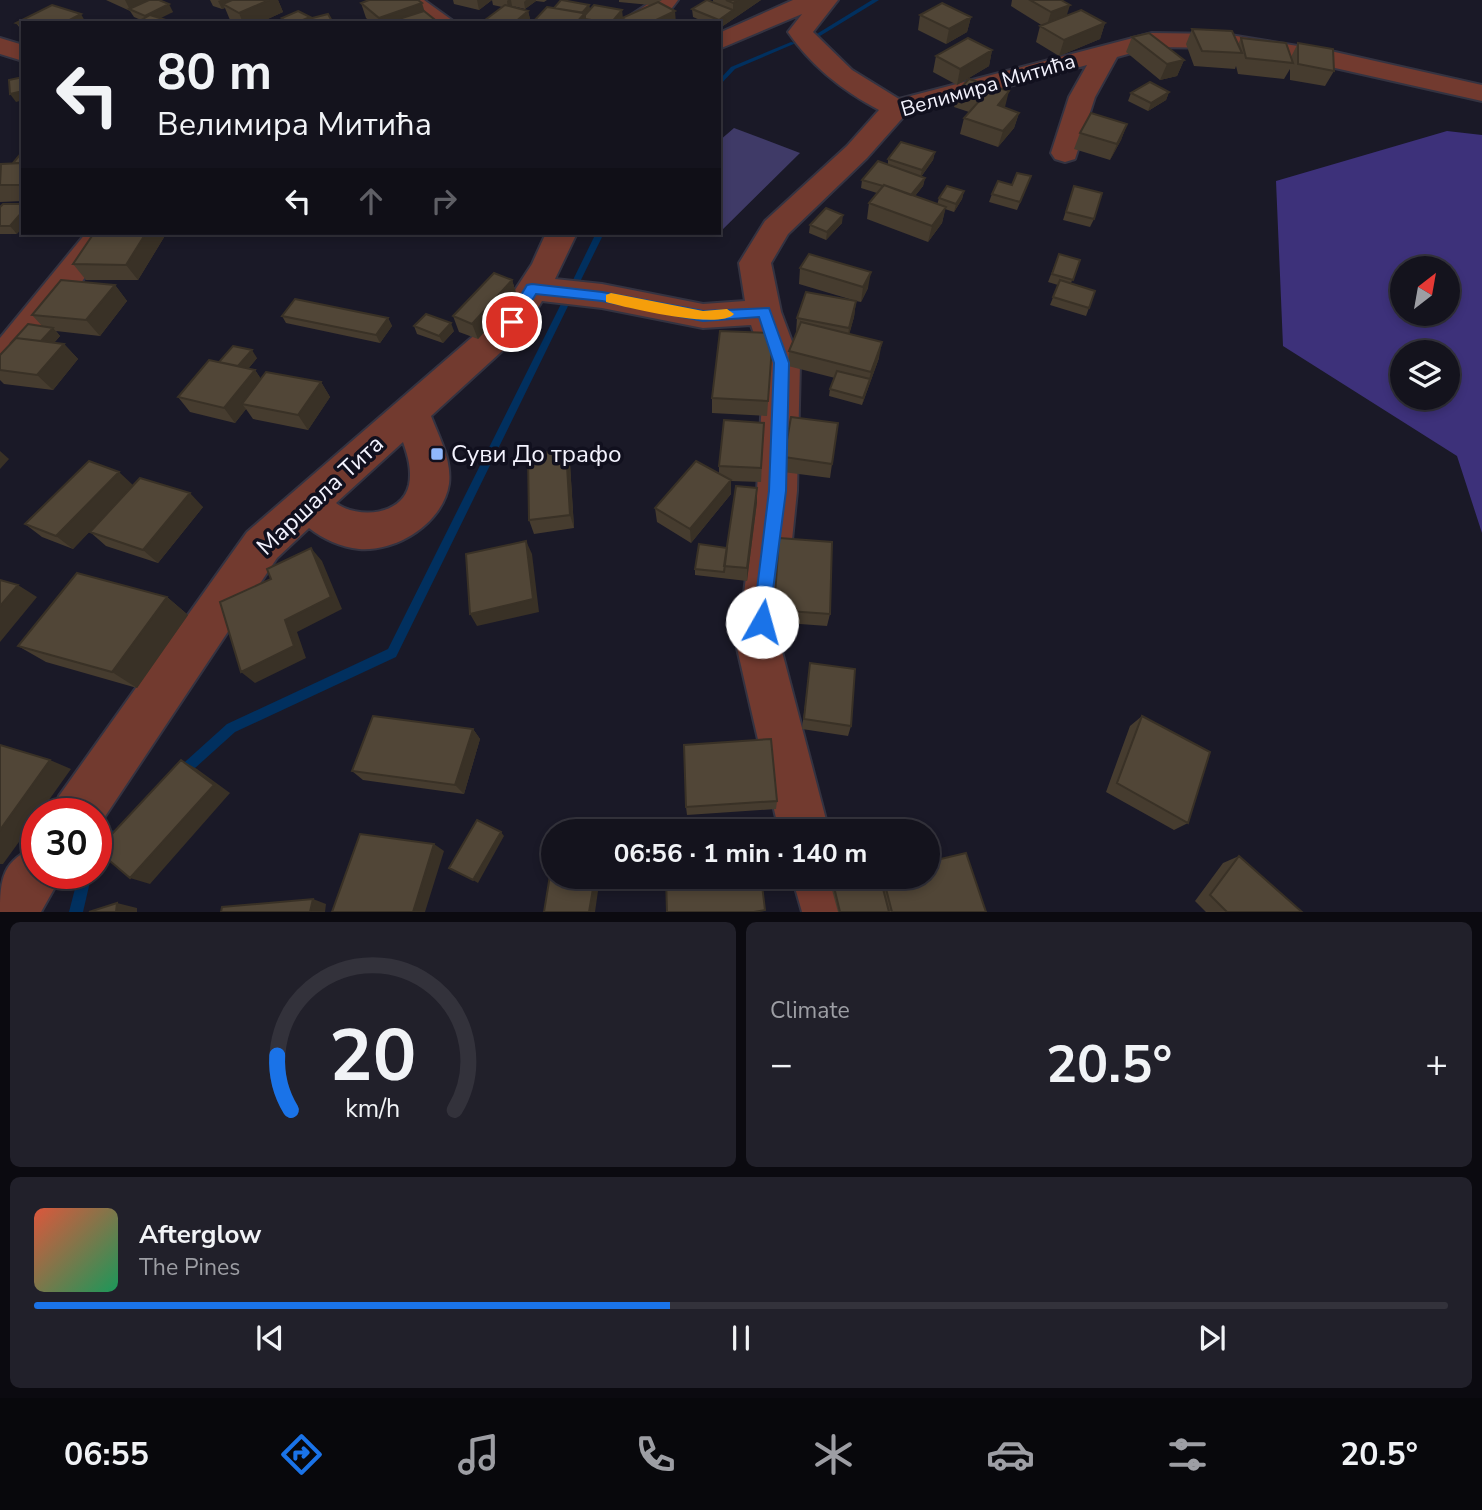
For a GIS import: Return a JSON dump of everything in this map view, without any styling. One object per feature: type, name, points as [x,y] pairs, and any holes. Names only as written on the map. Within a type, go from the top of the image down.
[{"type":"street","points":[[408,0],[441,21]]},
{"type":"street","points":[[635,21],[660,9],[666,0]]},
{"type":"street","points":[[721,41],[813,0]]},
{"type":"street","points":[[826,0],[800,32],[816,55],[862,91],[896,108]]},
{"type":"street","name":"Велимира Митића","points":[[801,819],[759,648],[778,491],[782,363],[764,312],[755,263],[776,228],[857,152],[896,108],[1152,40],[1224,41],[1335,61],[1482,93]]},
{"type":"street","points":[[0,46],[21,51]]},
{"type":"street","points":[[1065,153],[1082,97],[1107,53]]},
{"type":"street","points":[[12,348],[101,235]]},
{"type":"street","name":"Маршала Тита","points":[[88,798],[262,545],[512,322],[548,265],[560,235]]},
{"type":"street","points":[[532,288],[602,296],[703,316],[764,312]]},
{"type":"street","points":[[306,503],[332,523],[361,533],[390,526],[414,510],[428,490],[430,473],[411,411]]},
{"type":"street","points":[[822,889],[829,912]]},
{"type":"shaded area","points":[[734,128],[800,153],[721,231],[721,139]]},
{"type":"shaded area","points":[[1447,131],[1482,135],[1482,533],[1457,456],[1283,346],[1276,181]]},
{"type":"building","points":[[149,0],[169,4],[145,16],[129,9]]},
{"type":"building","points":[[232,0],[269,0],[239,13],[223,4]]},
{"type":"building","points":[[369,0],[418,0],[422,3],[379,18],[361,3]]},
{"type":"building","points":[[561,0],[589,5],[582,13],[554,8]]},
{"type":"building","points":[[707,0],[733,10],[719,20],[692,9]]},
{"type":"building","points":[[1030,0],[1061,0],[1070,5],[1051,12]]},
{"type":"building","points":[[658,2],[675,11],[654,21],[627,21],[622,18]]},
{"type":"building","points":[[942,3],[971,17],[949,29],[920,15]]},
{"type":"building","points":[[52,5],[81,14],[68,21],[16,23]]},
{"type":"building","points":[[505,5],[528,11],[516,21],[485,20]]},
{"type":"building","points":[[594,5],[622,10],[613,21],[585,19],[585,15]]},
{"type":"building","points":[[547,7],[585,13],[578,21],[534,21]]},
{"type":"building","points":[[1081,10],[1105,23],[1064,40],[1040,26]]},
{"type":"building","points":[[298,11],[310,17],[299,21],[282,18]]},
{"type":"building","points":[[424,11],[436,21],[406,21],[402,18]]},
{"type":"building","points":[[328,14],[332,21],[301,21]]},
{"type":"building","points":[[150,15],[166,20],[164,21],[140,21]]},
{"type":"building","points":[[1192,29],[1232,31],[1242,53],[1202,51]]},
{"type":"building","points":[[1149,33],[1184,60],[1167,64],[1132,37]]},
{"type":"building","points":[[968,38],[992,50],[960,69],[936,56]]},
{"type":"building","points":[[1241,38],[1286,43],[1293,63],[1246,58]]},
{"type":"building","points":[[1298,43],[1333,49],[1334,71],[1298,64]]},
{"type":"building","points":[[21,77],[21,91],[10,94],[9,80]]},
{"type":"building","points":[[969,79],[1009,91],[998,105],[1019,113],[1003,131],[964,118],[981,99],[958,91]]},
{"type":"building","points":[[1150,82],[1169,92],[1151,103],[1131,93]]},
{"type":"building","points":[[1091,113],[1127,124],[1117,144],[1080,133]]},
{"type":"building","points":[[901,142],[935,152],[922,170],[888,159]]},
{"type":"building","points":[[21,153],[21,163],[13,163]]},
{"type":"building","points":[[878,161],[925,178],[911,195],[862,180]]},
{"type":"building","points":[[21,163],[21,185],[0,185],[1,164]]},
{"type":"building","points":[[1017,173],[1031,176],[1020,202],[992,194],[998,181],[1012,185]]},
{"type":"building","points":[[884,185],[946,207],[932,226],[869,203]]},
{"type":"building","points":[[947,186],[964,191],[956,204],[939,198]]},
{"type":"building","points":[[1074,186],[1102,193],[1094,219],[1066,212]]},
{"type":"building","points":[[3,204],[21,204],[21,213],[10,226],[0,226],[0,207]]},
{"type":"building","points":[[826,208],[843,215],[827,232],[810,225]]},
{"type":"building","points":[[93,235],[145,235],[126,265],[73,264]]},
{"type":"building","points":[[809,254],[871,272],[863,287],[800,268]]},
{"type":"building","points":[[1059,254],[1080,260],[1073,280],[1052,274]]},
{"type":"building","points":[[494,273],[512,280],[472,324],[453,316]]},
{"type":"building","points":[[61,280],[115,285],[86,320],[32,315]]},
{"type":"building","points":[[1060,280],[1095,291],[1089,308],[1053,297]]},
{"type":"building","points":[[806,292],[856,301],[849,328],[797,318]]},
{"type":"building","points":[[295,299],[388,318],[376,335],[282,316]]},
{"type":"building","points":[[426,314],[451,323],[439,336],[414,326]]},
{"type":"building","points":[[801,322],[882,342],[871,372],[789,351]]},
{"type":"building","points":[[28,324],[53,328],[41,341],[16,338],[10,344]]},
{"type":"building","points":[[720,331],[773,333],[768,401],[712,398]]},
{"type":"building","points":[[16,338],[64,344],[37,375],[0,370],[0,355]]},
{"type":"building","points":[[233,346],[252,350],[238,366],[219,362]]},
{"type":"building","points":[[209,360],[255,370],[224,408],[178,397]]},
{"type":"building","points":[[837,371],[870,379],[863,398],[830,389]]},
{"type":"building","points":[[266,372],[321,382],[298,415],[242,404]]},
{"type":"building","points":[[791,417],[838,423],[832,464],[784,457]]},
{"type":"building","points":[[724,420],[764,423],[761,468],[719,466]]},
{"type":"building","points":[[566,450],[570,515],[529,520],[528,455]]},
{"type":"building","points":[[89,461],[119,472],[56,536],[25,524]]},
{"type":"building","points":[[696,461],[731,480],[690,529],[655,508]]},
{"type":"building","points":[[140,478],[190,493],[143,550],[90,532]]},
{"type":"building","points":[[736,486],[757,488],[747,568],[724,566]]},
{"type":"building","points":[[779,538],[832,542],[830,614],[774,610]]},
{"type":"building","points":[[526,541],[533,599],[470,614],[466,554]]},
{"type":"building","points":[[699,544],[727,548],[724,572],[695,569]]},
{"type":"building","points":[[311,548],[331,597],[285,620],[294,646],[241,672],[220,602],[271,579],[267,569]]},
{"type":"building","points":[[77,573],[167,597],[112,672],[18,646]]},
{"type":"building","points":[[0,580],[18,585],[0,606]]},
{"type":"building","points":[[810,663],[855,669],[851,726],[804,719]]},
{"type":"building","points":[[373,716],[473,729],[455,785],[352,771]]},
{"type":"building","points":[[1142,716],[1210,752],[1188,823],[1117,783]]},
{"type":"building","points":[[771,739],[777,801],[686,807],[684,745]]},
{"type":"building","points":[[0,745],[50,760],[21,798],[0,830]]},
{"type":"building","points":[[181,760],[214,785],[130,878],[112,863],[112,834]]},
{"type":"building","points":[[477,820],[501,832],[473,880],[449,868]]},
{"type":"building","points":[[360,834],[434,844],[413,912],[332,912]]},
{"type":"building","points":[[966,853],[986,912],[892,912],[886,889],[940,889],[940,859]]},
{"type":"building","points":[[1239,856],[1302,912],[1227,912],[1210,895]]},
{"type":"building","points":[[548,889],[593,889],[589,912],[544,912]]},
{"type":"building","points":[[666,889],[762,889],[765,910],[667,912]]},
{"type":"building","points":[[834,889],[883,889],[889,912],[840,912]]},
{"type":"building","points":[[313,899],[310,912],[221,912],[222,907]]},
{"type":"building","points":[[117,903],[116,912],[89,912]]},
{"type":"waterway","points":[[818,35],[876,0]]},
{"type":"waterway","points":[[721,82],[733,68],[793,43]]},
{"type":"waterway","points":[[574,286],[599,235]]},
{"type":"waterway","points":[[180,774],[231,728],[392,653],[566,302]]},
{"type":"waterway","points":[[76,912],[82,889]]},
{"type":"slow traffic","points":[[611,298],[703,316],[727,314]]},
{"type":"place","name":"Суви До трафо","points":[[437,454]]},
{"type":"route","points":[[512,322],[532,288],[602,296],[703,316],[764,312],[782,363],[778,491],[762,622]]}]
